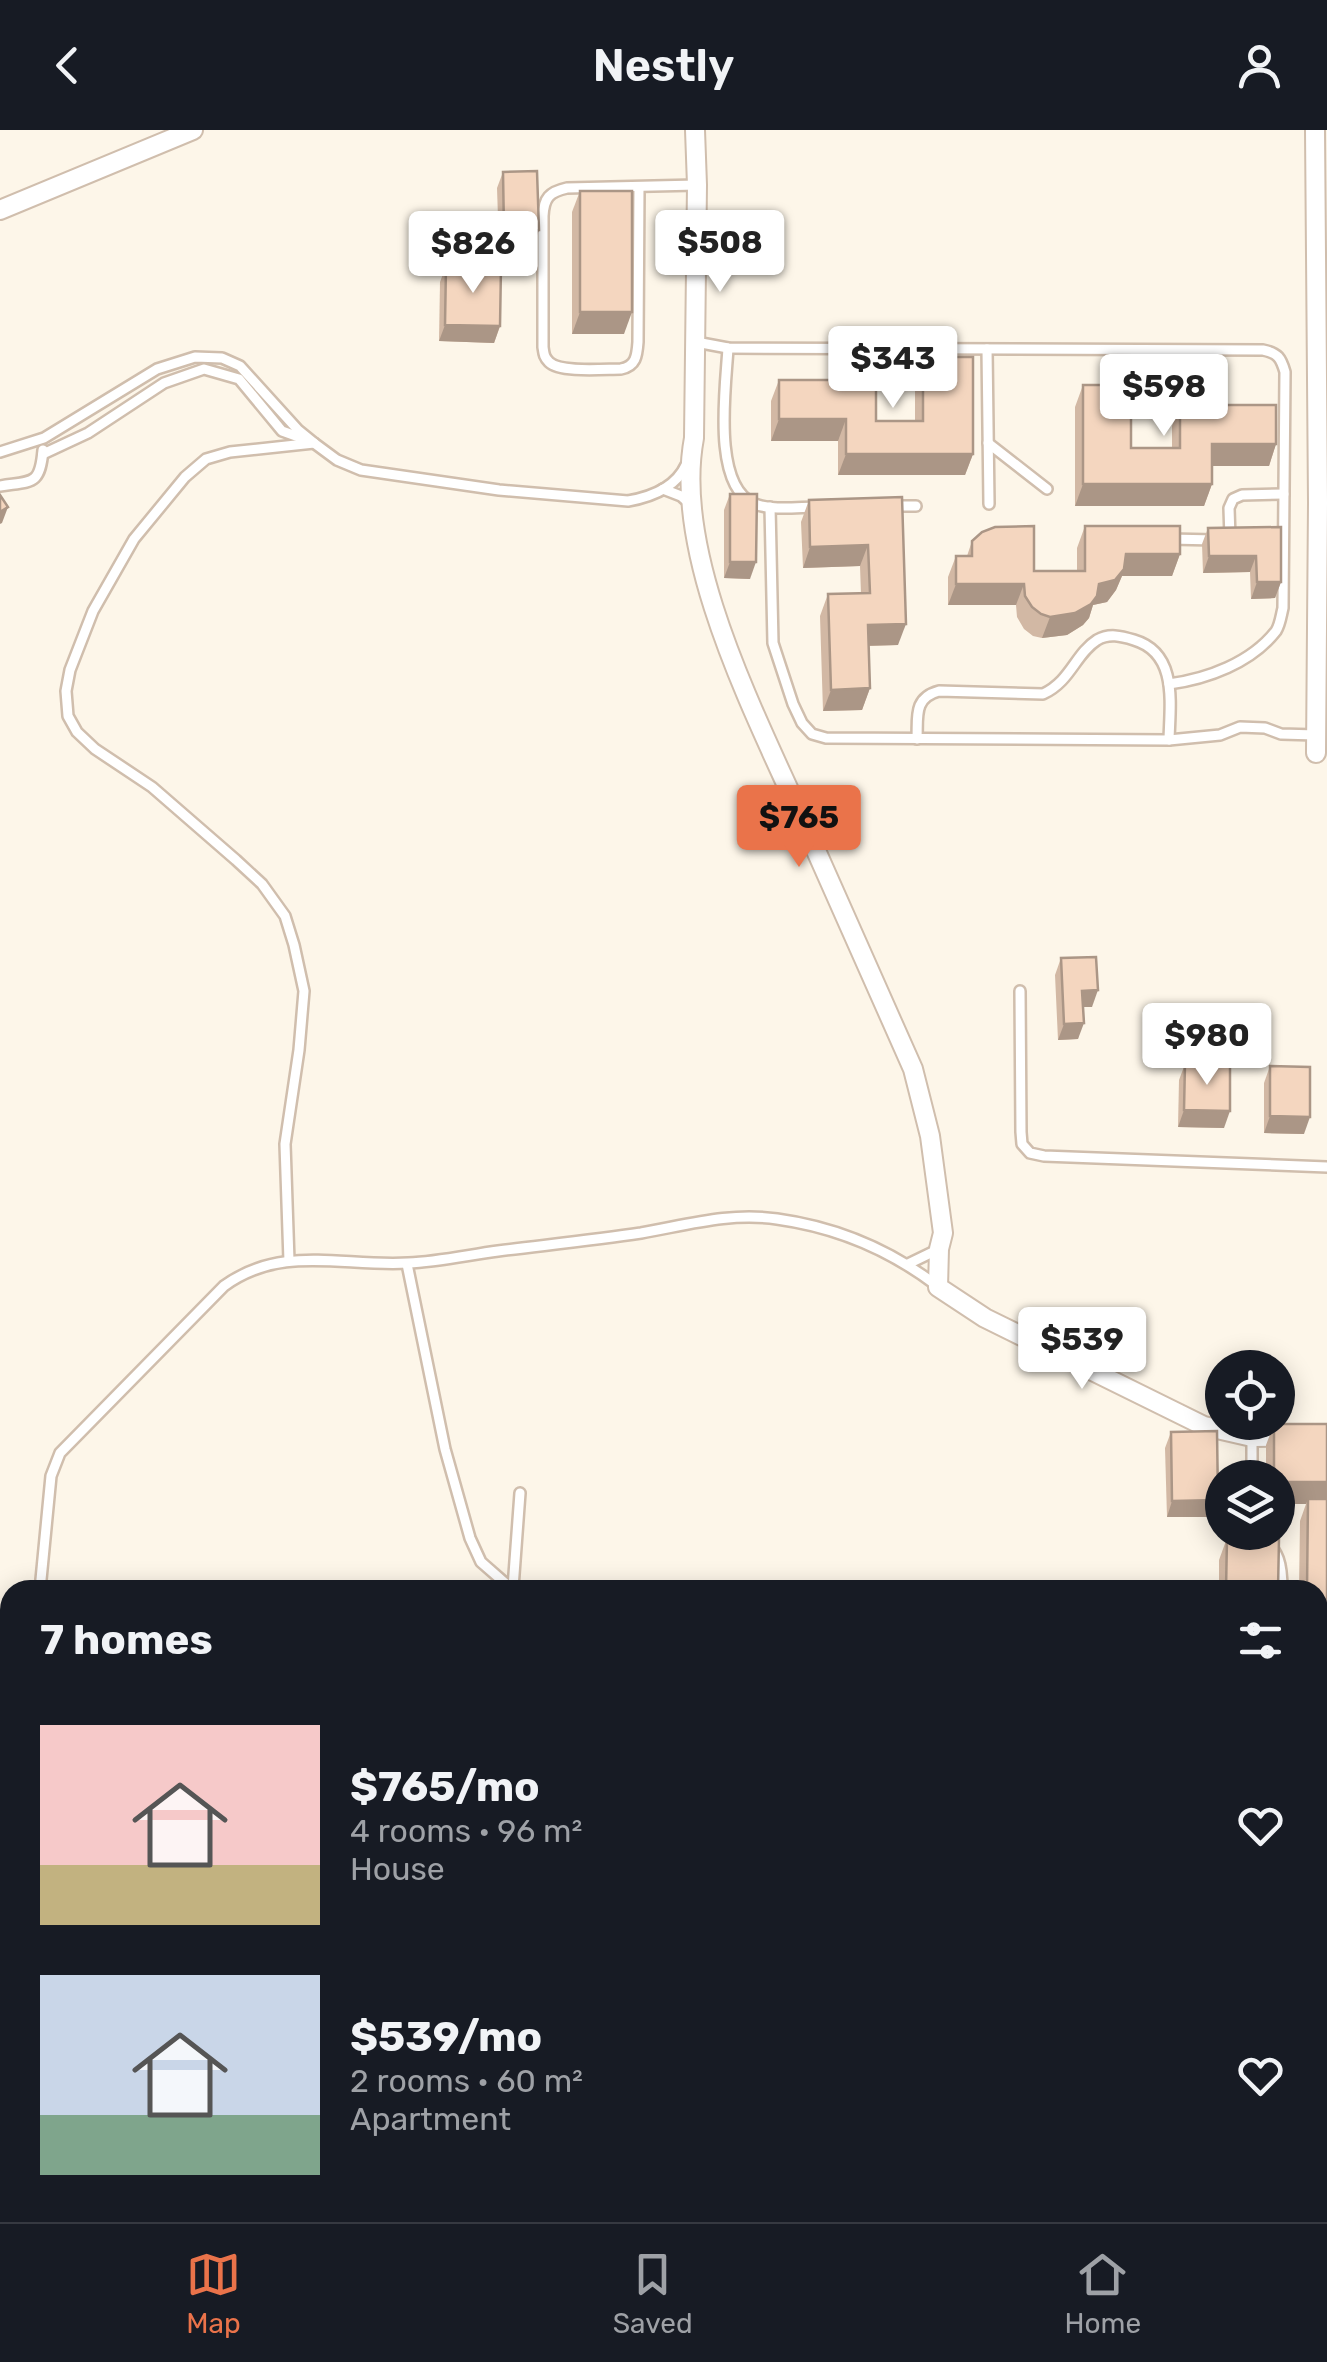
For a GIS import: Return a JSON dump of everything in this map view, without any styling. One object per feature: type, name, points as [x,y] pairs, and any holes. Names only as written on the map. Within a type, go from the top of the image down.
[{"type":"street","points":[[0,210],[193,130]]},
{"type":"street","points":[[695,130],[696,342],[691,456],[692,506],[700,562],[732,656],[913,1069],[930,1136],[943,1232],[938,1286],[985,1318],[1205,1426]]},
{"type":"street","points":[[1315,130],[1322,224],[1322,503],[1316,744]]},
{"type":"street","points":[[1295,1436],[1327,1436]]},
{"type":"lane","points":[[639,186],[638,342],[634,362],[621,368],[551,365],[543,348],[543,205],[547,196],[567,188],[639,186],[697,185]]},
{"type":"lane","points":[[696,342],[728,348],[1275,353],[1282,359],[1285,372],[1283,608],[1278,628],[1235,664],[1190,681],[1169,684]]},
{"type":"lane","points":[[728,348],[726,454],[740,494],[754,504],[770,507],[825,507]]},
{"type":"lane","points":[[987,349],[988,504]]},
{"type":"lane","points":[[0,452],[44,438],[156,369],[195,357],[222,358],[240,366],[298,430],[337,460],[360,470],[448,483],[628,500],[649,498],[664,489],[682,474],[691,456]]},
{"type":"lane","points":[[43,454],[88,434],[164,383],[204,368],[239,379],[282,432],[314,443]]},
{"type":"lane","points":[[0,486],[37,478],[44,438]]},
{"type":"lane","points":[[289,1261],[285,1144],[300,1050],[304,991],[285,916],[262,884],[236,860],[152,787],[94,749],[77,732],[68,716],[66,691],[70,670],[94,610],[134,539],[185,477],[206,459],[230,452],[314,443]]},
{"type":"lane","points":[[988,443],[1047,489]]},
{"type":"lane","points":[[664,489],[692,506]]},
{"type":"lane","points":[[1230,540],[1233,498],[1242,494],[1284,494]]},
{"type":"lane","points":[[880,506],[916,506]]},
{"type":"lane","points":[[770,507],[773,643],[802,723],[812,734],[826,738],[1169,740],[1220,735],[1240,727],[1265,728],[1316,744]]},
{"type":"lane","points":[[1155,539],[1248,540]]},
{"type":"lane","points":[[1265,540],[1283,540]]},
{"type":"lane","points":[[918,739],[919,705],[928,694],[1042,694],[1054,689],[1100,637],[1118,635],[1157,651],[1166,666],[1169,740]]},
{"type":"lane","points":[[1020,992],[1021,1132],[1022,1144],[1030,1153],[1327,1166]]},
{"type":"lane","points":[[41,1580],[51,1476],[60,1454],[224,1286],[264,1264],[407,1264],[744,1216],[842,1233],[908,1264],[938,1286]]},
{"type":"lane","points":[[908,1264],[939,1249]]},
{"type":"lane","points":[[407,1264],[445,1448],[470,1538],[481,1562],[502,1580]]},
{"type":"lane","points":[[514,1580],[520,1493]]},
{"type":"lane","points":[[1277,1550],[1282,1580]]},
{"type":"building","points":[[537,171],[539,230],[504,231],[503,172]]},
{"type":"building","points":[[580,191],[632,191],[632,312],[580,312]]},
{"type":"building","points":[[446,266],[501,267],[500,326],[445,325]]},
{"type":"building","points":[[923,357],[973,357],[973,454],[846,454],[846,419],[779,419],[779,380],[876,380],[876,421],[923,421]]},
{"type":"building","points":[[1083,385],[1131,385],[1131,448],[1180,448],[1180,405],[1276,405],[1276,444],[1212,444],[1212,484],[1083,484]]},
{"type":"building","points":[[730,494],[757,494],[756,562],[730,562]]},
{"type":"building","points":[[0,495],[8,507],[0,512]]},
{"type":"building","points":[[902,497],[906,624],[868,625],[870,688],[831,690],[828,594],[870,593],[868,545],[810,547],[809,500]]},
{"type":"building","points":[[1034,526],[1034,571],[1085,571],[1085,526],[1180,526],[1180,554],[1126,554],[1124,569],[1115,580],[1099,584],[1091,604],[1075,613],[1050,617],[1032,607],[1024,584],[956,584],[956,556],[972,556],[972,541],[982,532],[995,527]]},
{"type":"building","points":[[1281,527],[1281,582],[1257,582],[1256,556],[1209,556],[1208,528]]},
{"type":"building","points":[[1096,957],[1098,990],[1082,991],[1084,1023],[1064,1024],[1061,958]]},
{"type":"building","points":[[1185,1064],[1230,1065],[1230,1111],[1184,1110]]},
{"type":"building","points":[[1270,1066],[1310,1067],[1310,1117],[1270,1116]]},
{"type":"building","points":[[1295,1424],[1327,1424],[1327,1482],[1295,1482],[1295,1460],[1274,1460],[1274,1440],[1295,1440]]},
{"type":"building","points":[[1205,1431],[1205,1440],[1217,1440],[1217,1460],[1205,1460],[1205,1500],[1172,1501],[1171,1432]]},
{"type":"building","points":[[1308,1499],[1327,1499],[1327,1580],[1307,1580]]},
{"type":"building","points":[[1227,1550],[1279,1550],[1278,1580],[1226,1580]]}]
